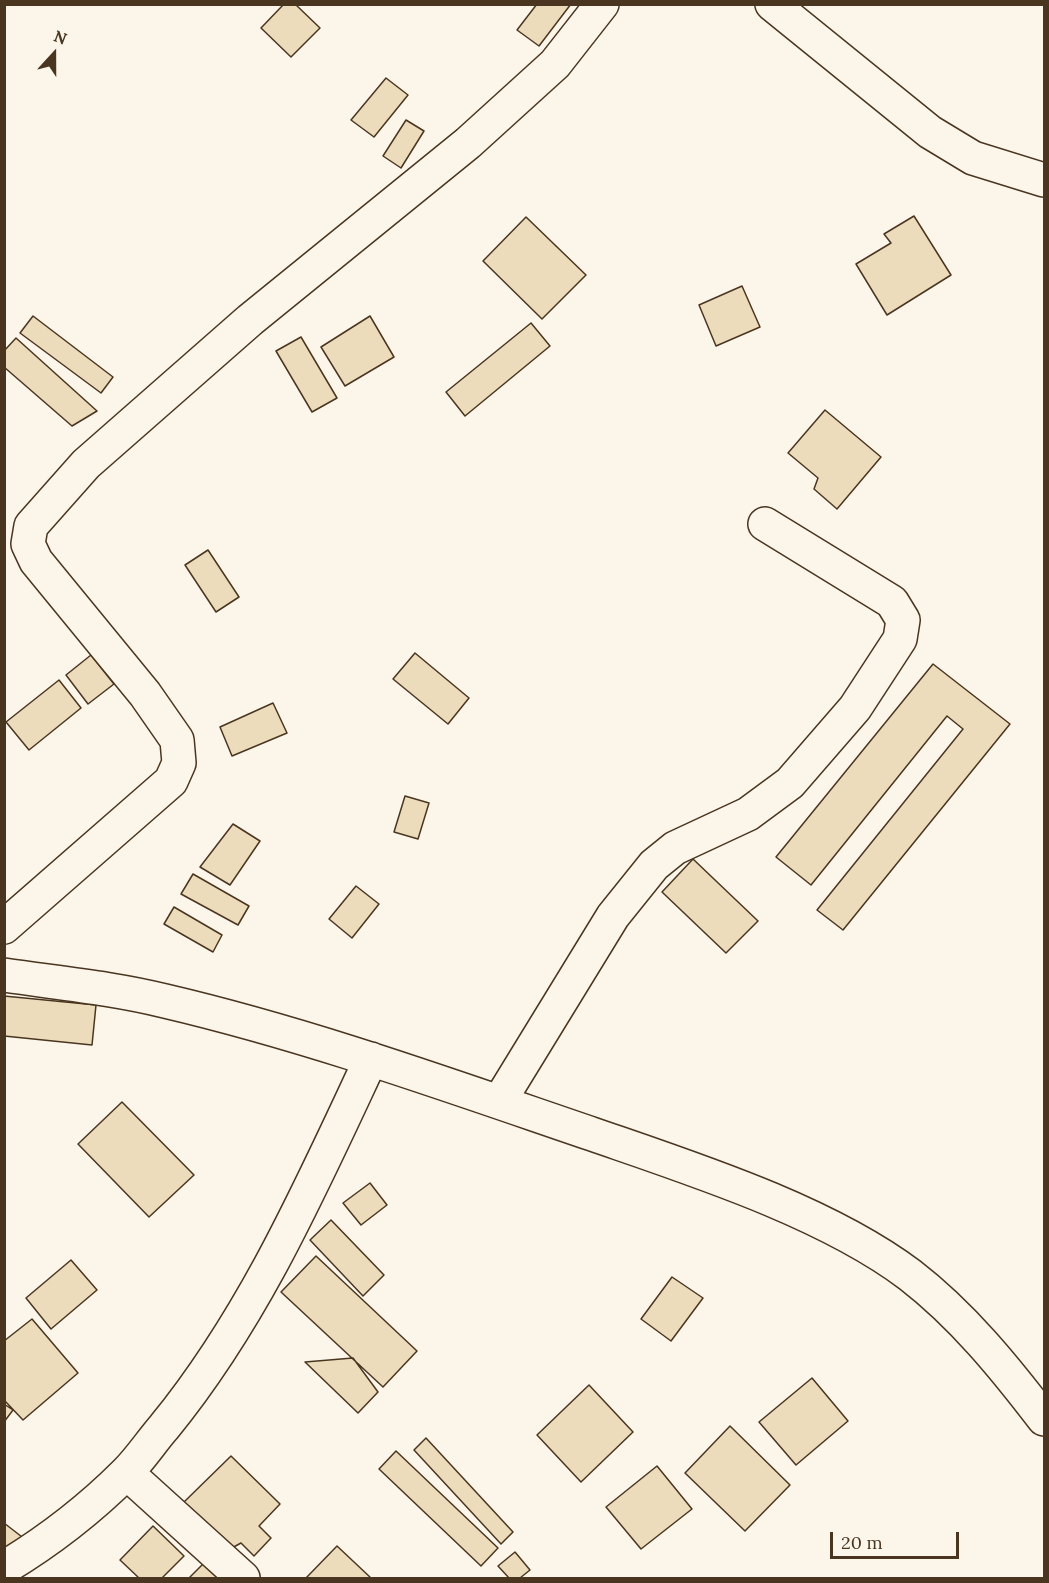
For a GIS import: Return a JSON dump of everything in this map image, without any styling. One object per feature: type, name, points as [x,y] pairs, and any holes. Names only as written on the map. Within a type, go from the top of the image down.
[{"type":"street","points":[[4,927],[171,781],[179,764],[177,740],[145,694],[36,561],[28,544],[31,526],[86,464],[250,320],[468,143],[555,64],[602,4]]},
{"type":"street","points":[[772,4],[930,132],[973,158],[1044,180]]},
{"type":"street","points":[[499,1102],[613,916],[654,865],[675,848],[748,814],[790,783],[855,708],[900,639],[903,620],[892,602],[765,524]]},
{"type":"street","points":[[4,975],[163,1000],[371,1059],[670,1161],[781,1205],[851,1239],[909,1275],[956,1316],[1018,1385],[1044,1419]]},
{"type":"street","points":[[4,1568],[70,1521],[127,1473],[199,1384],[261,1285],[304,1202],[371,1059]]},
{"type":"street","points":[[127,1473],[243,1578]]},
{"type":"building","points":[[284,4],[295,4],[320,28],[291,57],[261,28]]},
{"type":"building","points":[[537,4],[571,4],[539,46],[517,30]]},
{"type":"building","points":[[386,78],[408,95],[374,137],[351,120]]},
{"type":"building","points":[[406,120],[424,131],[401,168],[383,156]]},
{"type":"building","points":[[914,216],[951,275],[887,315],[856,264],[891,243],[884,234]]},
{"type":"building","points":[[526,217],[586,275],[542,319],[483,261]]},
{"type":"building","points":[[742,286],[760,327],[716,346],[699,305]]},
{"type":"building","points":[[33,316],[113,377],[101,393],[20,333]]},
{"type":"building","points":[[370,316],[394,357],[345,386],[321,347]]},
{"type":"building","points":[[531,323],[550,346],[465,416],[446,392]]},
{"type":"building","points":[[301,337],[337,398],[312,412],[276,351]]},
{"type":"building","points":[[16,338],[97,411],[72,426],[4,367],[4,351]]},
{"type":"building","points":[[825,410],[881,457],[837,509],[814,489],[818,478],[788,453]]},
{"type":"building","points":[[208,550],[239,597],[216,612],[185,565]]},
{"type":"building","points":[[415,653],[469,698],[448,724],[393,679]]},
{"type":"building","points":[[91,655],[114,684],[88,704],[66,675]]},
{"type":"building","points":[[933,664],[1010,724],[843,930],[817,910],[963,729],[947,716],[811,885],[776,857]]},
{"type":"building","points":[[59,680],[81,708],[29,750],[6,722]]},
{"type":"building","points":[[273,703],[287,733],[232,756],[220,727]]},
{"type":"building","points":[[405,796],[429,803],[418,839],[394,832]]},
{"type":"building","points":[[233,824],[260,841],[230,885],[200,867]]},
{"type":"building","points":[[693,859],[758,921],[726,953],[662,892]]},
{"type":"building","points":[[193,874],[249,906],[238,925],[181,894]]},
{"type":"building","points":[[356,886],[379,904],[352,938],[329,919]]},
{"type":"building","points":[[174,907],[222,935],[213,952],[164,924]]},
{"type":"building","points":[[4,996],[96,1005],[92,1045],[4,1036]]},
{"type":"building","points":[[122,1102],[194,1175],[149,1217],[78,1144]]},
{"type":"building","points":[[370,1183],[387,1205],[361,1225],[343,1203]]},
{"type":"building","points":[[331,1220],[384,1275],[363,1296],[310,1240]]},
{"type":"building","points":[[316,1256],[417,1351],[383,1387],[281,1292]]},
{"type":"building","points":[[71,1260],[97,1290],[51,1329],[26,1298]]},
{"type":"building","points":[[672,1277],[703,1298],[671,1341],[641,1319]]},
{"type":"building","points":[[32,1319],[78,1373],[23,1420],[4,1400],[4,1341]]},
{"type":"building","points":[[353,1358],[378,1392],[358,1413],[305,1362]]},
{"type":"building","points":[[812,1378],[848,1421],[796,1465],[759,1422]]},
{"type":"building","points":[[589,1385],[633,1432],[581,1482],[537,1435]]},
{"type":"building","points":[[4,1404],[13,1410],[4,1422]]},
{"type":"building","points":[[730,1426],[790,1485],[745,1531],[685,1473]]},
{"type":"building","points":[[426,1438],[513,1532],[501,1544],[414,1450]]},
{"type":"building","points":[[396,1451],[498,1548],[481,1566],[379,1469]]},
{"type":"building","points":[[231,1456],[280,1504],[259,1526],[271,1538],[254,1556],[241,1543],[230,1549],[184,1502]]},
{"type":"building","points":[[657,1466],[692,1509],[641,1549],[606,1507]]},
{"type":"building","points":[[4,1523],[26,1540],[8,1552],[4,1548]]},
{"type":"building","points":[[153,1526],[184,1556],[162,1578],[139,1578],[120,1560]]},
{"type":"building","points":[[337,1546],[371,1578],[306,1578]]},
{"type":"building","points":[[515,1552],[530,1570],[520,1578],[509,1578],[498,1566]]},
{"type":"building","points":[[207,1560],[226,1578],[189,1578]]}]
